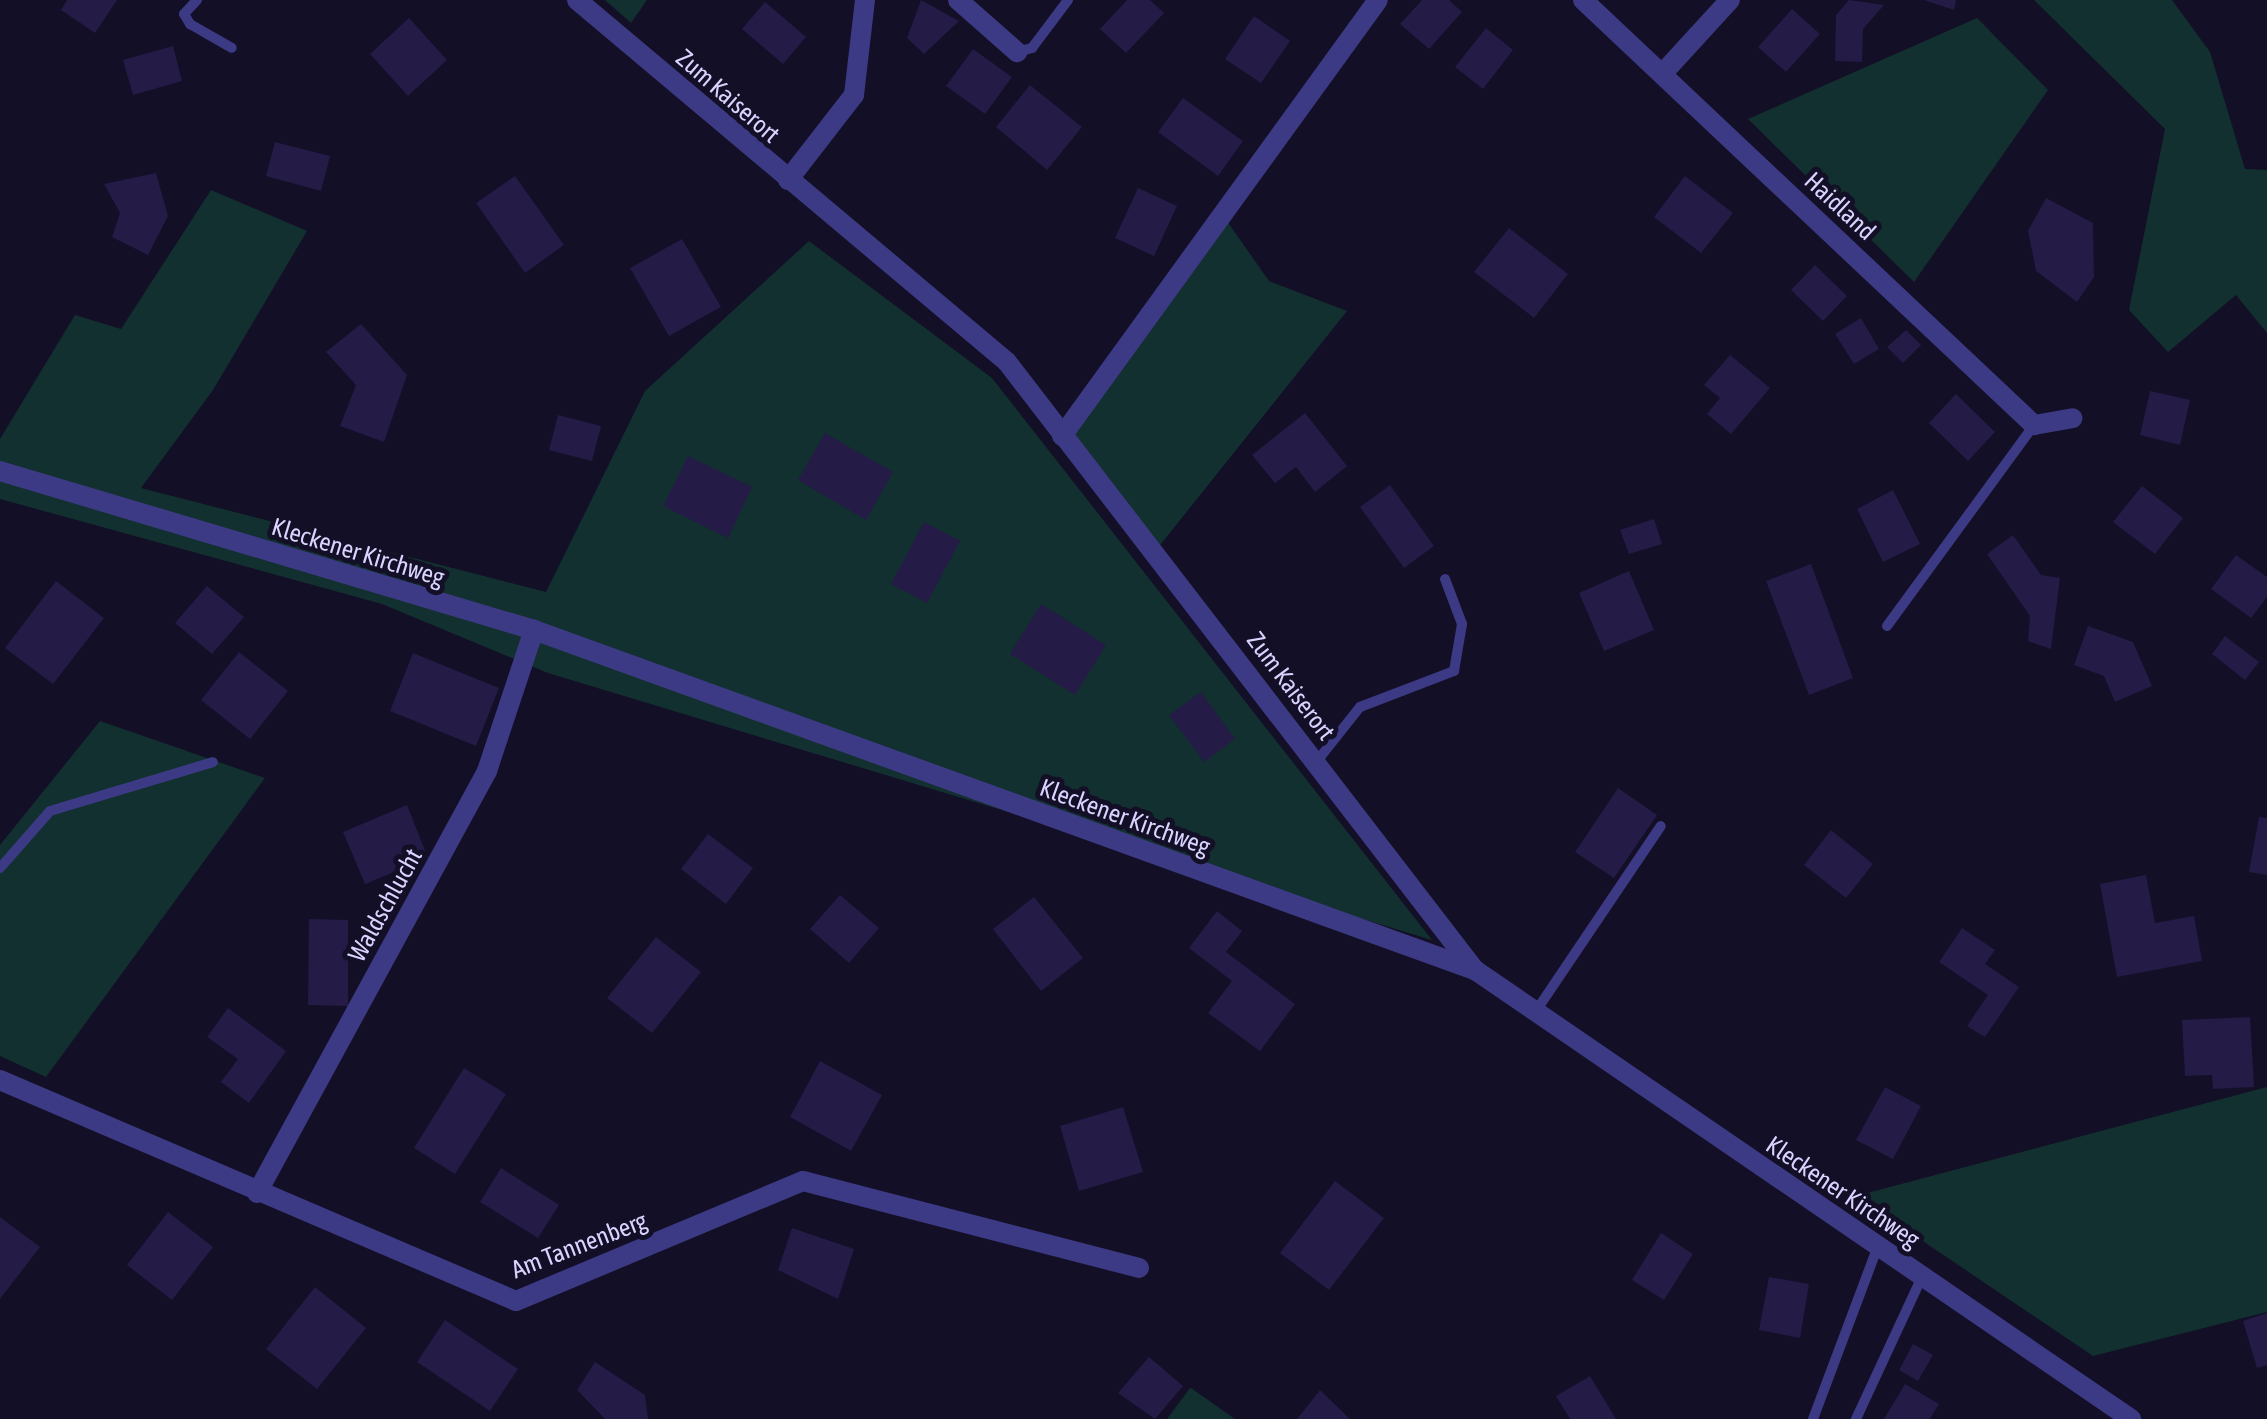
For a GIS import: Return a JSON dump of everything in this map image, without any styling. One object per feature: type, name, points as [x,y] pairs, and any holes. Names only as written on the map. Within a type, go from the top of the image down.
[{"type":"street","name":"Zum Kaiserort","points":[[578,0],[1007,362],[1475,970]]},
{"type":"street","points":[[788,180],[854,96],[864,0]]},
{"type":"street","points":[[958,0],[1017,52]]},
{"type":"street","points":[[1062,436],[1378,0]]},
{"type":"street","points":[[1663,73],[1730,0]]},
{"type":"street","name":"Haidland","points":[[1584,1],[2034,425]]},
{"type":"street","points":[[2034,425],[2072,418]]},
{"type":"street","name":"Kleckener Kirchweg","points":[[0,471],[534,630],[1475,970],[2132,1419]]},
{"type":"street","name":"Waldschlucht","points":[[257,1194],[487,771],[534,630]]},
{"type":"street","name":"Am Tannenberg","points":[[0,1080],[257,1194],[516,1301],[804,1182],[1139,1268]]},
{"type":"lane","points":[[197,0],[184,14],[190,24],[232,48]]},
{"type":"lane","points":[[1017,52],[1032,48],[1068,0]]},
{"type":"lane","points":[[1887,626],[2034,425]]},
{"type":"lane","points":[[1317,761],[1360,707],[1454,670],[1462,624],[1445,580]]},
{"type":"lane","points":[[0,868],[50,811],[213,762]]},
{"type":"lane","points":[[1536,1012],[1661,826]]},
{"type":"lane","points":[[1813,1419],[1878,1246]]},
{"type":"lane","points":[[1856,1419],[1922,1276]]},
{"type":"green space","points":[[605,0],[647,0],[631,23]]},
{"type":"green space","points":[[2034,0],[2172,0],[2210,52],[2245,169],[2267,170],[2267,333],[2236,295],[2168,352],[2129,310],[2165,129]]},
{"type":"green space","points":[[1977,18],[2048,90],[1914,282],[1748,119]]},
{"type":"green space","points":[[211,190],[307,231],[213,390],[141,488],[546,592],[645,391],[809,241],[992,378],[1432,940],[548,673],[382,604],[0,499],[0,439],[75,315],[121,329]]},
{"type":"green space","points":[[1222,214],[1269,281],[1347,311],[1157,549],[1062,436]]},
{"type":"green space","points":[[100,721],[265,778],[46,1077],[0,1056],[0,845]]},
{"type":"green space","points":[[2267,1087],[2267,1312],[2093,1356],[1856,1196]]},
{"type":"green space","points":[[1191,1388],[1235,1419],[1167,1419]]},
{"type":"building","points":[[67,0],[117,0],[95,33],[61,10]]},
{"type":"building","points":[[921,0],[959,21],[924,54],[907,38]]},
{"type":"building","points":[[1127,0],[1150,0],[1164,13],[1126,53],[1100,29]]},
{"type":"building","points":[[1422,0],[1449,0],[1462,12],[1429,49],[1400,24]]},
{"type":"building","points":[[1849,0],[1884,5],[1863,29],[1862,62],[1835,61],[1836,15]]},
{"type":"building","points":[[1924,0],[1956,0],[1954,10]]},
{"type":"building","points":[[765,2],[806,37],[783,64],[742,29]]},
{"type":"building","points":[[1792,9],[1820,34],[1786,72],[1758,47]]},
{"type":"building","points":[[1254,16],[1290,41],[1261,83],[1225,59]]},
{"type":"building","points":[[409,18],[447,60],[408,96],[370,54]]},
{"type":"building","points":[[1486,28],[1513,50],[1483,89],[1455,67]]},
{"type":"building","points":[[173,46],[182,81],[133,95],[123,60]]},
{"type":"building","points":[[973,49],[1012,77],[985,114],[946,86]]},
{"type":"building","points":[[1030,85],[1082,127],[1047,170],[996,127]]},
{"type":"building","points":[[1183,98],[1243,141],[1218,176],[1158,132]]},
{"type":"building","points":[[275,142],[330,156],[321,191],[266,176]]},
{"type":"building","points":[[156,173],[168,216],[148,255],[112,237],[120,213],[104,184]]},
{"type":"building","points":[[515,176],[564,245],[525,273],[476,203]]},
{"type":"building","points":[[1685,176],[1733,213],[1701,253],[1654,217]]},
{"type":"building","points":[[1138,188],[1177,206],[1154,256],[1115,238]]},
{"type":"building","points":[[2046,198],[2093,223],[2094,277],[2077,302],[2036,271],[2028,231]]},
{"type":"building","points":[[1509,228],[1568,274],[1534,318],[1474,272]]},
{"type":"building","points":[[682,239],[721,307],[669,336],[630,268]]},
{"type":"building","points":[[1815,265],[1847,296],[1823,321],[1791,290]]},
{"type":"building","points":[[1861,318],[1879,349],[1854,364],[1835,334]]},
{"type":"building","points":[[361,324],[407,375],[384,442],[340,426],[356,385],[326,352]]},
{"type":"building","points":[[1906,330],[1921,345],[1903,363],[1887,347]]},
{"type":"building","points":[[1730,355],[1770,388],[1731,434],[1707,414],[1720,398],[1704,385]]},
{"type":"building","points":[[2150,391],[2190,400],[2180,445],[2140,435]]},
{"type":"building","points":[[1956,394],[1995,432],[1968,461],[1929,423]]},
{"type":"building","points":[[1305,413],[1347,466],[1315,492],[1296,467],[1275,483],[1252,455]]},
{"type":"building","points":[[558,415],[601,426],[592,461],[549,450]]},
{"type":"building","points":[[825,433],[893,472],[866,520],[798,480]]},
{"type":"building","points":[[688,456],[752,487],[728,538],[663,506]]},
{"type":"building","points":[[1390,485],[1434,546],[1404,568],[1360,507]]},
{"type":"building","points":[[2142,486],[2183,518],[2155,554],[2113,522]]},
{"type":"building","points":[[1893,490],[1920,544],[1883,562],[1857,509]]},
{"type":"building","points":[[1654,519],[1662,544],[1629,554],[1620,530]]},
{"type":"building","points":[[924,522],[960,541],[927,603],[891,584]]},
{"type":"building","points":[[2013,535],[2041,575],[2060,578],[2051,649],[2028,641],[2030,616],[1987,554]]},
{"type":"building","points":[[2236,555],[2267,577],[2267,597],[2251,618],[2211,589]]},
{"type":"building","points":[[1811,564],[1853,678],[1809,695],[1766,581]]},
{"type":"building","points":[[1629,571],[1654,630],[1604,651],[1579,593]]},
{"type":"building","points":[[56,581],[104,618],[53,684],[5,648]]},
{"type":"building","points":[[207,586],[244,617],[212,654],[175,623]]},
{"type":"building","points":[[1041,604],[1106,645],[1075,695],[1010,654]]},
{"type":"building","points":[[2088,626],[2133,642],[2152,686],[2115,702],[2104,676],[2074,665]]},
{"type":"building","points":[[2225,636],[2259,662],[2245,680],[2212,654]]},
{"type":"building","points":[[239,652],[288,691],[250,739],[201,700]]},
{"type":"building","points":[[413,653],[499,688],[476,746],[390,711]]},
{"type":"building","points":[[1201,692],[1235,739],[1204,762],[1169,715]]},
{"type":"building","points":[[1618,788],[1657,815],[1614,878],[1575,852]]},
{"type":"building","points":[[407,805],[428,858],[365,884],[343,832]]},
{"type":"building","points":[[2259,817],[2267,818],[2267,875],[2249,872]]},
{"type":"building","points":[[1831,830],[1873,864],[1846,898],[1804,865]]},
{"type":"building","points":[[708,834],[753,868],[726,904],[681,869]]},
{"type":"building","points":[[2146,875],[2155,923],[2194,916],[2202,961],[2117,977],[2100,884]]},
{"type":"building","points":[[840,895],[879,928],[849,963],[810,929]]},
{"type":"building","points":[[1034,897],[1083,958],[1041,991],[993,929]]},
{"type":"building","points":[[1217,911],[1242,931],[1226,952],[1295,1004],[1260,1051],[1208,1013],[1232,981],[1189,948]]},
{"type":"building","points":[[309,919],[348,920],[348,1006],[308,1005]]},
{"type":"building","points":[[1962,928],[1995,950],[1985,964],[2019,987],[1985,1037],[1967,1026],[1988,995],[1939,962]]},
{"type":"building","points":[[656,937],[701,972],[652,1033],[607,998]]},
{"type":"building","points":[[228,1008],[286,1051],[249,1103],[221,1082],[238,1059],[207,1037]]},
{"type":"building","points":[[2250,1017],[2254,1087],[2213,1089],[2212,1075],[2185,1076],[2182,1020]]},
{"type":"building","points":[[820,1061],[882,1095],[851,1151],[790,1117]]},
{"type":"building","points":[[464,1068],[506,1094],[455,1174],[414,1148]]},
{"type":"building","points":[[1885,1087],[1921,1106],[1893,1159],[1856,1140]]},
{"type":"building","points":[[1123,1107],[1143,1172],[1079,1191],[1060,1126]]},
{"type":"building","points":[[501,1168],[559,1205],[538,1238],[480,1202]]},
{"type":"building","points":[[1335,1181],[1384,1218],[1329,1290],[1280,1253]]},
{"type":"building","points":[[168,1212],[213,1247],[172,1300],[127,1265]]},
{"type":"building","points":[[0,1217],[40,1247],[0,1299]]},
{"type":"building","points":[[792,1228],[854,1249],[838,1299],[778,1270]]},
{"type":"building","points":[[1661,1233],[1693,1254],[1664,1300],[1632,1280]]},
{"type":"building","points":[[1769,1277],[1809,1284],[1800,1338],[1759,1330]]},
{"type":"building","points":[[315,1287],[366,1328],[317,1389],[266,1349]]},
{"type":"building","points":[[2267,1313],[2267,1365],[2257,1368],[2243,1321]]},
{"type":"building","points":[[445,1320],[518,1369],[490,1411],[417,1362]]},
{"type":"building","points":[[1913,1344],[1933,1355],[1918,1381],[1899,1370]]},
{"type":"building","points":[[1149,1357],[1183,1386],[1155,1419],[1118,1393]]},
{"type":"building","points":[[595,1362],[645,1395],[648,1419],[605,1419],[577,1390]]},
{"type":"building","points":[[1590,1376],[1616,1419],[1570,1419],[1556,1396]]},
{"type":"building","points":[[1905,1384],[1939,1404],[1930,1419],[1884,1419]]},
{"type":"building","points":[[1320,1390],[1350,1419],[1297,1419]]}]
